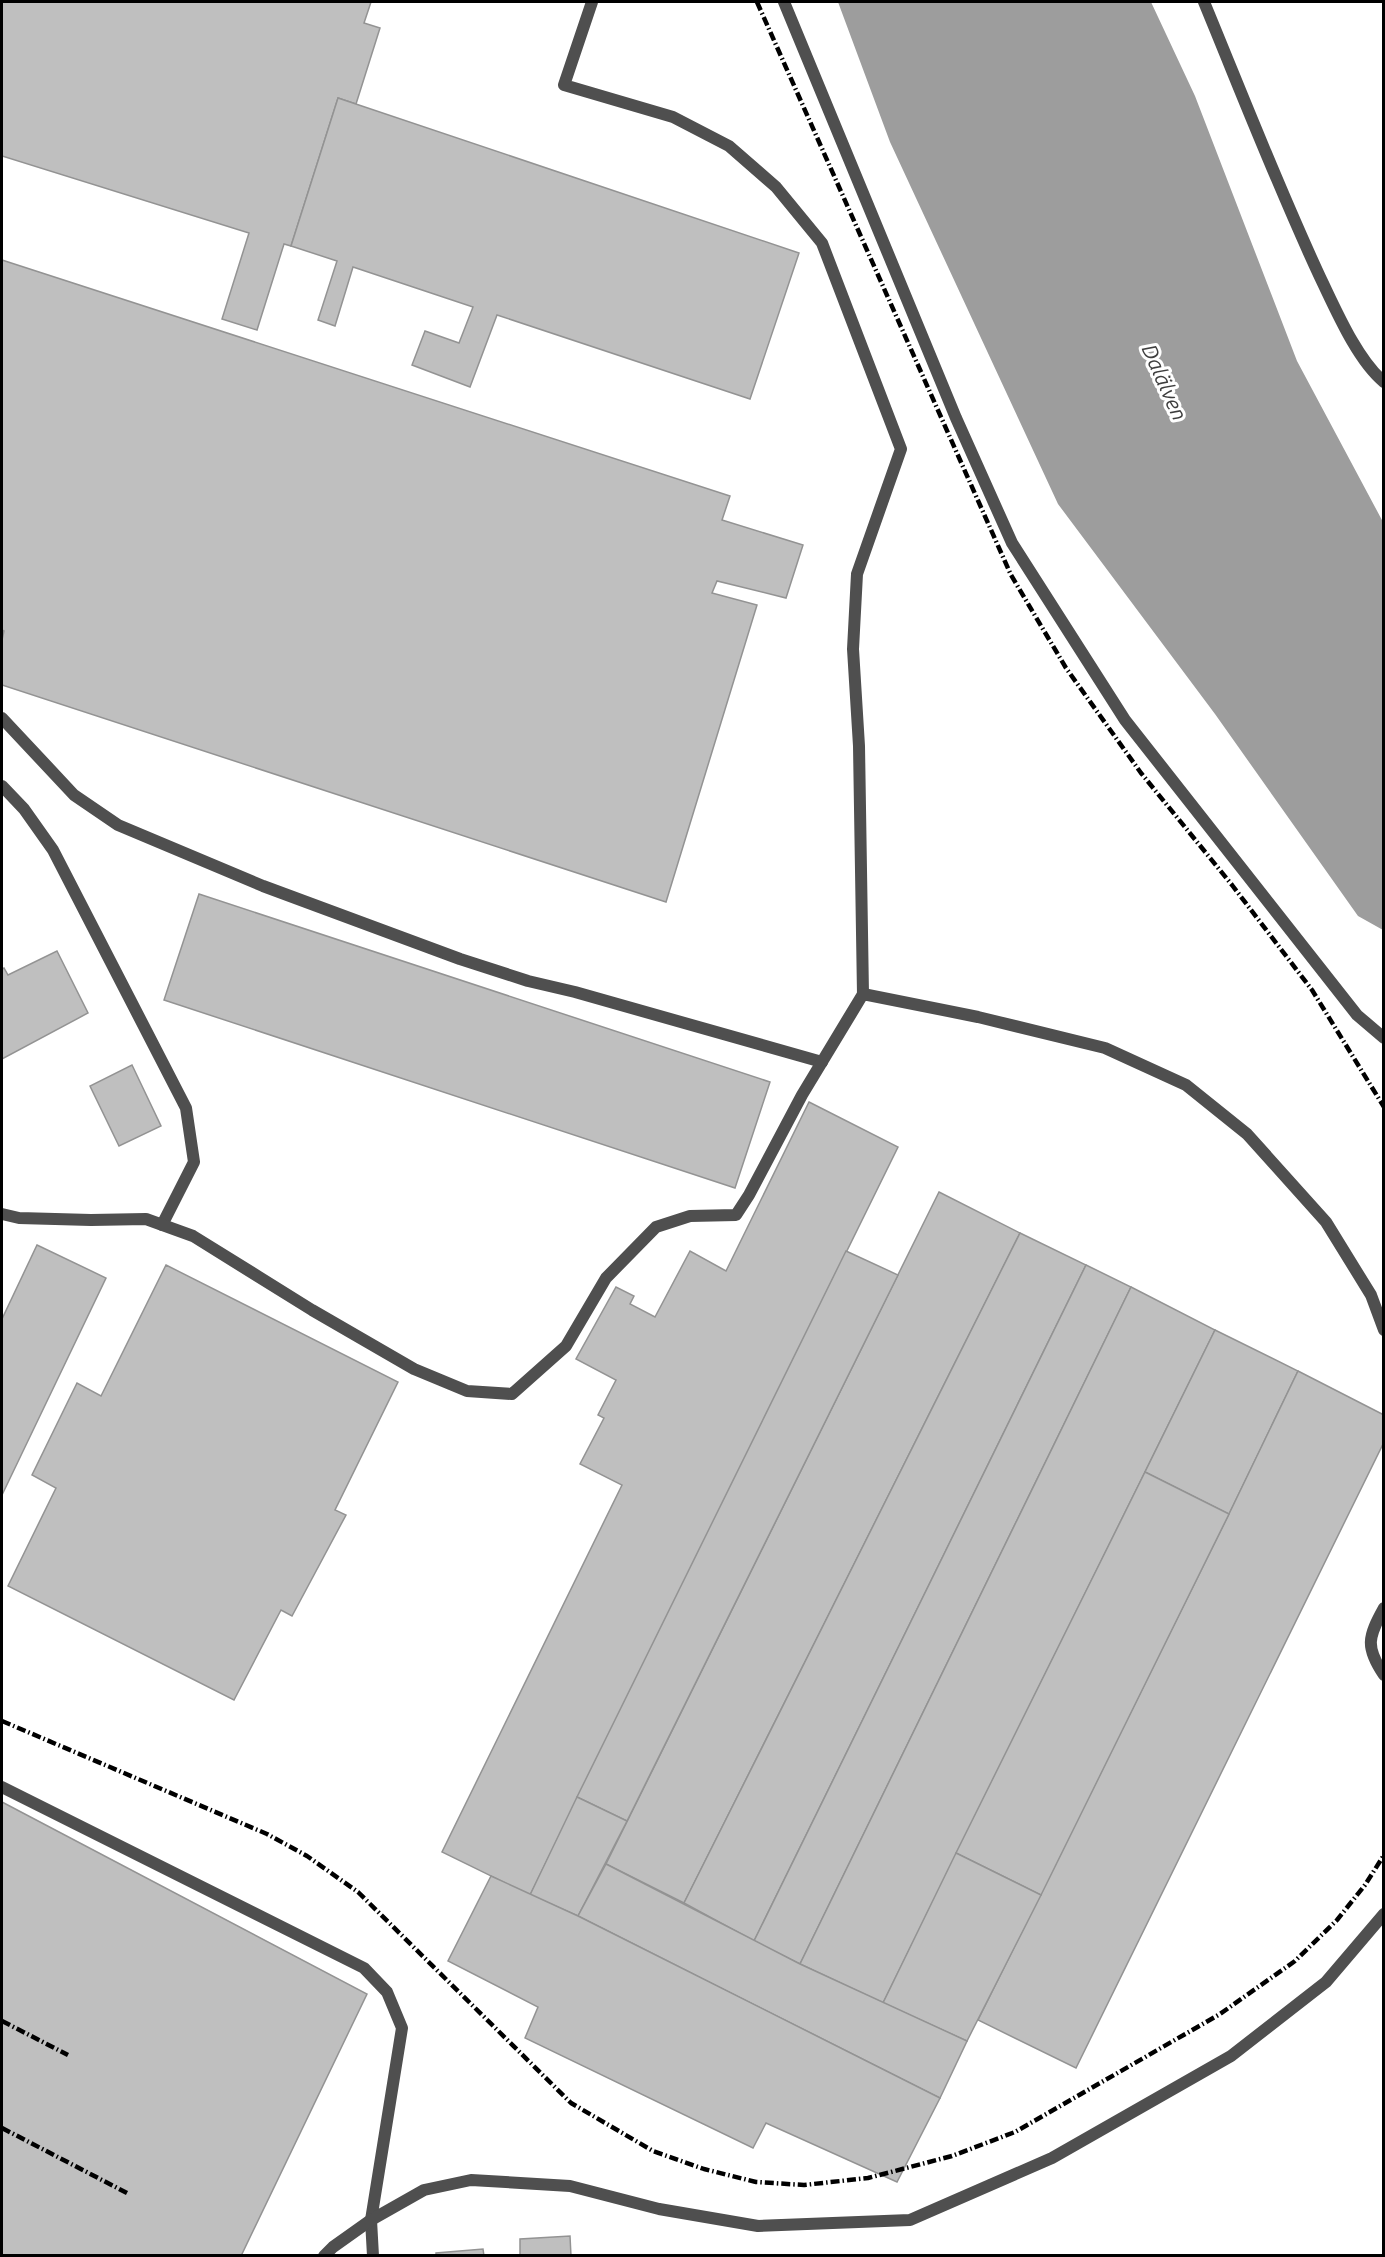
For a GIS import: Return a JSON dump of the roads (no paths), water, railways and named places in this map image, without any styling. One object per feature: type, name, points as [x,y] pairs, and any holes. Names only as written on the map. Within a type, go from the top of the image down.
[{"type":"lane","points":[[2,1214],[19,1218],[146,1219],[193,1236],[312,1310],[414,1369],[467,1391],[512,1394],[566,1346],[606,1278],[656,1227],[690,1216],[736,1215],[863,994],[860,746],[853,649],[857,574],[901,448],[822,243],[776,187],[729,146],[673,117],[564,85],[592,2]]},
{"type":"lane","points":[[784,2],[956,418],[1012,543],[1125,720],[1357,1015],[1383,1038]]},
{"type":"lane","points":[[1204,2],[1298,230],[1338,315],[1376,376],[1383,382]]},
{"type":"lane","points":[[2,718],[74,795],[118,825],[263,886],[506,974],[822,1062]]},
{"type":"lane","points":[[2,786],[24,809],[53,850],[186,1108],[194,1162],[162,1225]]},
{"type":"lane","points":[[863,994],[978,1017],[1105,1048],[1186,1085],[1247,1134],[1326,1222],[1371,1295],[1383,1330]]},
{"type":"lane","points":[[1383,1608],[1371,1630],[1372,1657],[1383,1675]]},
{"type":"lane","points":[[2,1787],[364,1968],[387,1992],[402,2028],[371,2220],[373,2256]]},
{"type":"lane","points":[[324,2256],[371,2220],[424,2190],[471,2180],[570,2186],[660,2209],[758,2226],[910,2220],[1052,2158],[1231,2056],[1326,1982],[1383,1914]]},
{"type":"water","name":"Dalälven","points":[[838,2],[1151,2],[1195,96],[1297,361],[1383,522],[1383,930],[1358,916],[1215,714],[1058,504],[890,142]]},
{"type":"railway","points":[[757,2],[1011,575],[1066,668],[1141,773],[1232,885],[1312,990],[1384,1107]]},
{"type":"railway","points":[[2,1721],[267,1834],[307,1856],[358,1892],[571,2103],[653,2151],[704,2169],[756,2182],[804,2185],[868,2178],[952,2156],[1015,2132],[1220,2014],[1295,1961],[1337,1920],[1365,1885],[1384,1855]]},
{"type":"railway","points":[[2,2021],[68,2055]]},
{"type":"railway","points":[[2,2128],[127,2193]]}]
